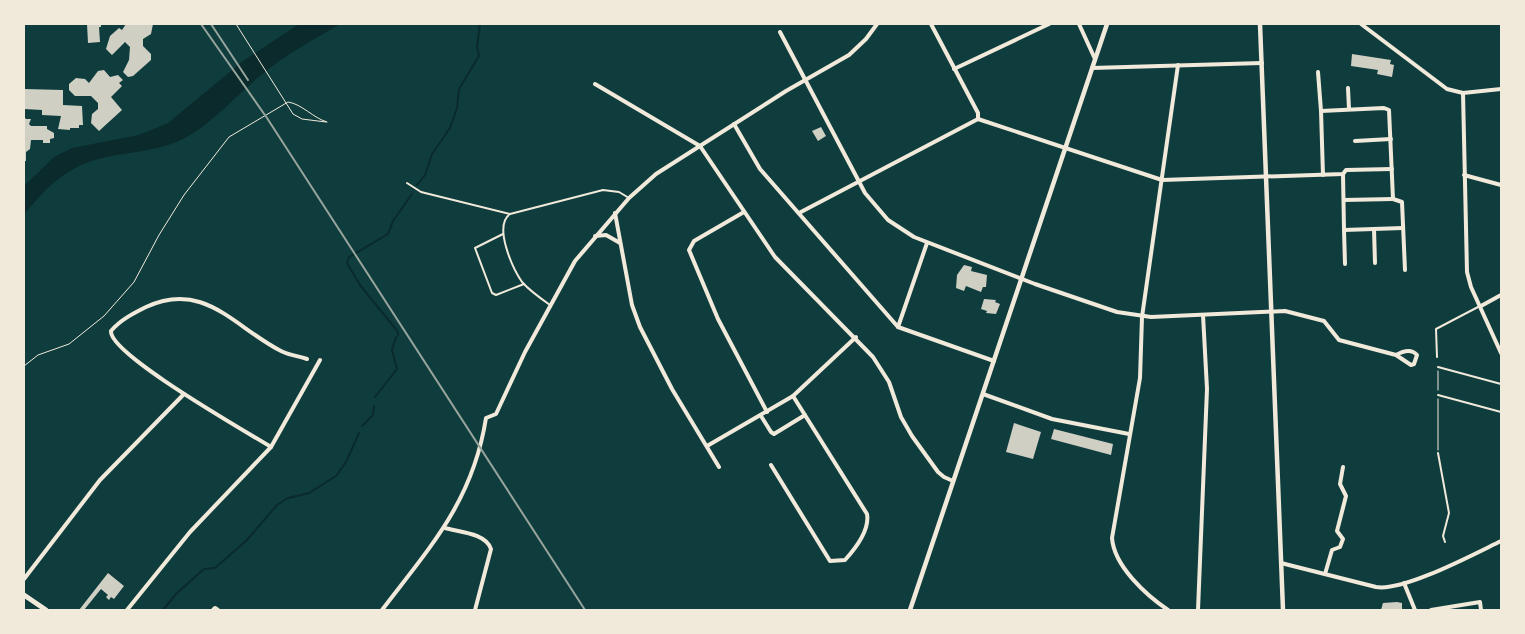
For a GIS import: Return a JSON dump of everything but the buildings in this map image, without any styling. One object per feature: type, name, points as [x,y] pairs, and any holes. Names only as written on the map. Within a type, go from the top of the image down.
[{"type":"main road","points":[[24,595],[46,610]]},
{"type":"street","points":[[382,610],[444,528],[470,481],[482,445],[486,418],[496,414],[550,305],[575,261],[594,237],[647,181],[734,124],[858,48],[877,24]]},
{"type":"street","points":[[931,24],[978,113],[978,119]]},
{"type":"street","points":[[954,68],[1049,24]]},
{"type":"street","points":[[1079,24],[1095,59]]},
{"type":"street","points":[[910,610],[1106,24]]},
{"type":"street","points":[[1260,24],[1283,610]]},
{"type":"street","points":[[1361,24],[1438,84],[1451,91],[1463,93],[1501,89]]},
{"type":"street","points":[[780,32],[858,181],[871,201],[888,220],[927,243],[1108,310],[1142,317],[1285,311],[1322,320],[1328,324],[1338,340],[1396,355],[1411,365],[1414,364],[1417,355],[1411,351],[1404,351],[1396,355]]},
{"type":"street","points":[[1092,68],[1262,62]]},
{"type":"street","points":[[1168,610],[1134,578],[1117,557],[1113,548],[1114,529],[1129,434],[1141,373],[1142,317],[1178,65]]},
{"type":"street","points":[[1318,72],[1323,175]]},
{"type":"street","points":[[595,84],[700,146],[786,270],[856,337],[874,357],[885,375],[901,417],[912,436],[940,474],[953,481]]},
{"type":"street","points":[[1348,88],[1349,109]]},
{"type":"street","points":[[1463,93],[1467,272],[1501,352]]},
{"type":"street","points":[[1321,111],[1384,108],[1389,110],[1393,199]]},
{"type":"street","points":[[799,213],[978,119],[1162,180],[1323,175],[1343,174],[1346,170],[1392,169]]},
{"type":"street","points":[[734,124],[760,169],[898,327],[994,361]]},
{"type":"street","points":[[1355,141],[1391,140]]},
{"type":"street","points":[[1343,174],[1345,264]]},
{"type":"street","points":[[1464,176],[1501,185]]},
{"type":"street","points":[[1344,200],[1393,199],[1402,202],[1405,270]]},
{"type":"street","points":[[744,212],[694,241],[690,250],[718,319],[767,412]]},
{"type":"street","points":[[616,213],[632,305],[642,333],[672,389],[719,467]]},
{"type":"street","points":[[1344,230],[1403,228]]},
{"type":"street","points":[[1374,229],[1375,263]]},
{"type":"street","points":[[594,237],[606,235],[620,243]]},
{"type":"street","points":[[898,327],[927,243]]},
{"type":"street","points":[[1480,306],[1501,295]]},
{"type":"street","points":[[271,447],[184,394],[122,349],[111,337],[111,331],[124,320],[152,304],[171,298],[187,298],[215,308],[280,350],[307,358]]},
{"type":"street","points":[[1198,610],[1207,389],[1203,315]]},
{"type":"street","points":[[707,446],[793,396],[856,337]]},
{"type":"street","points":[[127,610],[190,532],[271,447],[320,360]]},
{"type":"street","points":[[24,579],[100,480],[184,394]]},
{"type":"street","points":[[983,394],[1052,418],[1129,434]]},
{"type":"street","points":[[771,465],[830,561],[845,560],[860,540],[868,521],[867,514],[793,396]]},
{"type":"street","points":[[761,416],[770,432],[774,434],[805,415]]},
{"type":"street","points":[[1324,574],[1332,550],[1340,547],[1343,539],[1337,531],[1346,496],[1340,484],[1343,468]]},
{"type":"street","points":[[444,528],[481,538],[490,545],[491,549],[475,610]]},
{"type":"street","points":[[1281,563],[1383,588],[1404,583],[1501,541]]},
{"type":"street","points":[[1404,583],[1415,610]]},
{"type":"street","points":[[1431,610],[1448,609],[1480,602],[1481,610]]},
{"type":"street","points":[[1455,606],[1459,610]]},
{"type":"street","points":[[213,610],[215,608],[218,610]]},
{"type":"lane","points":[[407,183],[421,192],[510,214],[603,190],[619,192],[629,198]]},
{"type":"lane","points":[[510,214],[504,222],[503,234],[506,247],[524,284],[550,305]]},
{"type":"lane","points":[[503,234],[475,248],[492,293],[496,295],[524,284]]},
{"type":"lane","points":[[1437,357],[1436,329],[1480,306]]},
{"type":"lane","points":[[1438,366],[1501,384]]},
{"type":"lane","points":[[1438,395],[1501,412]]},
{"type":"lane","points":[[1438,453],[1449,513],[1443,536],[1445,542]]},
{"type":"path","points":[[24,366],[38,355],[59,348],[76,338],[104,316],[129,290],[184,195],[229,137],[288,102],[295,104],[316,119],[326,122],[302,119],[289,109],[238,27],[236,24]]},
{"type":"path","points":[[1438,366],[1438,453]]},
{"type":"water","points":[[299,24],[340,24],[270,68],[197,131],[165,146],[107,157],[84,164],[55,182],[24,215],[24,186],[54,157],[72,148],[139,135],[168,123],[243,61]]},
{"type":"waterway","points":[[417,185],[425,175],[432,154],[450,128],[457,108],[459,89],[479,56],[477,47],[480,24]]},
{"type":"waterway","points":[[398,335],[398,332],[360,285],[347,263],[349,257],[388,234],[393,221],[412,194]]},
{"type":"waterway","points":[[375,397],[397,369],[392,350],[396,337]]},
{"type":"waterway","points":[[362,426],[373,415],[374,406]]},
{"type":"waterway","points":[[163,610],[176,594],[204,569],[215,568],[247,540],[277,505],[288,498],[309,493],[336,476],[346,462],[359,433]]},
{"type":"railway","points":[[201,24],[267,118],[585,610]]},
{"type":"railway","points":[[211,24],[248,80]]}]
